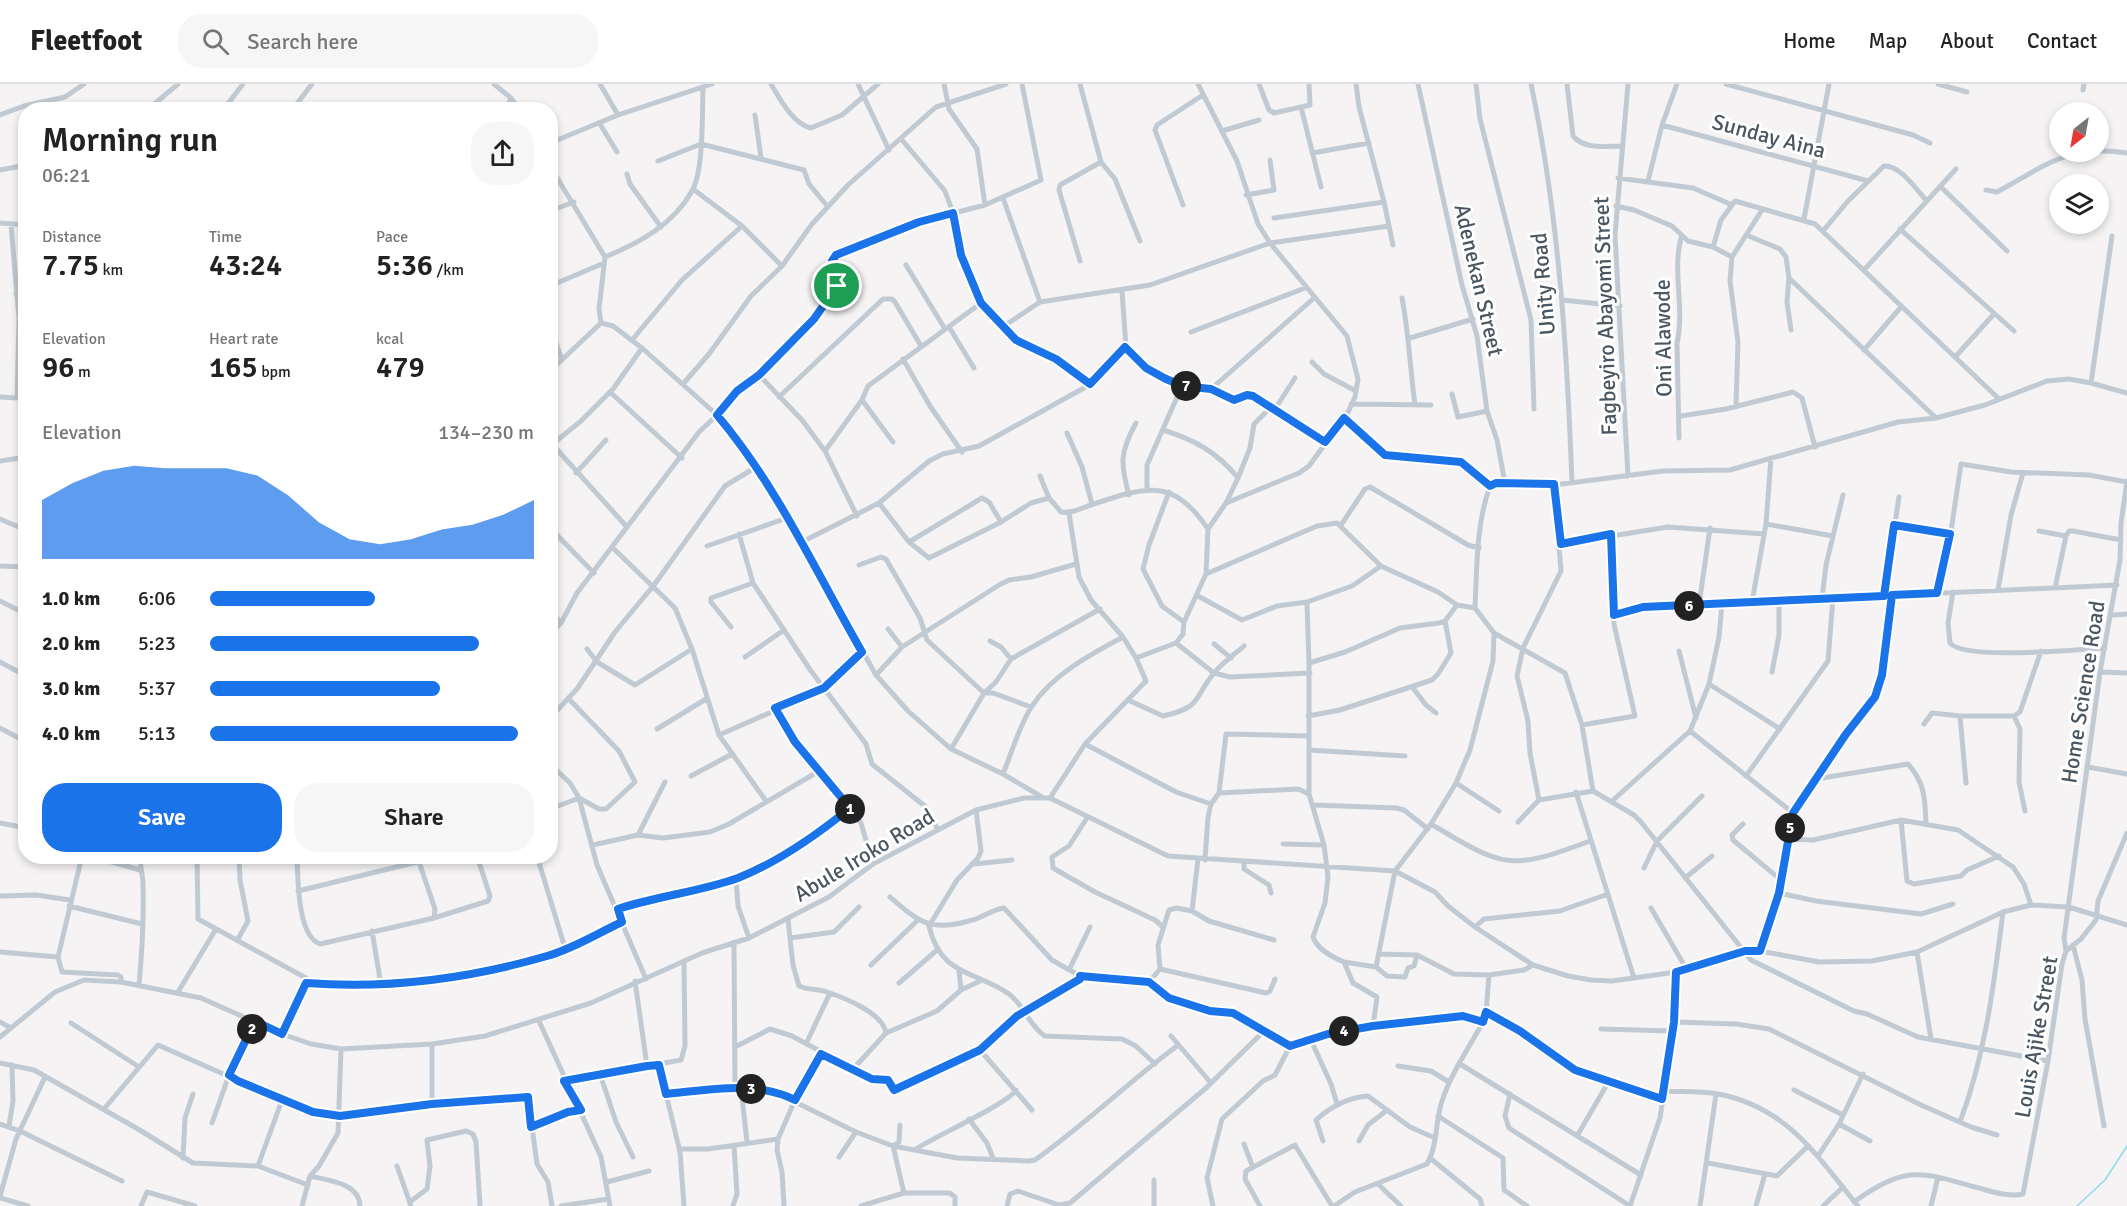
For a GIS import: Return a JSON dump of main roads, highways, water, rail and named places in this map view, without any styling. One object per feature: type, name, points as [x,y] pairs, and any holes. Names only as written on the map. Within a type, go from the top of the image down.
[{"type":"waterway","points":[[2077,1206],[2105,1180],[2127,1146]]}]
